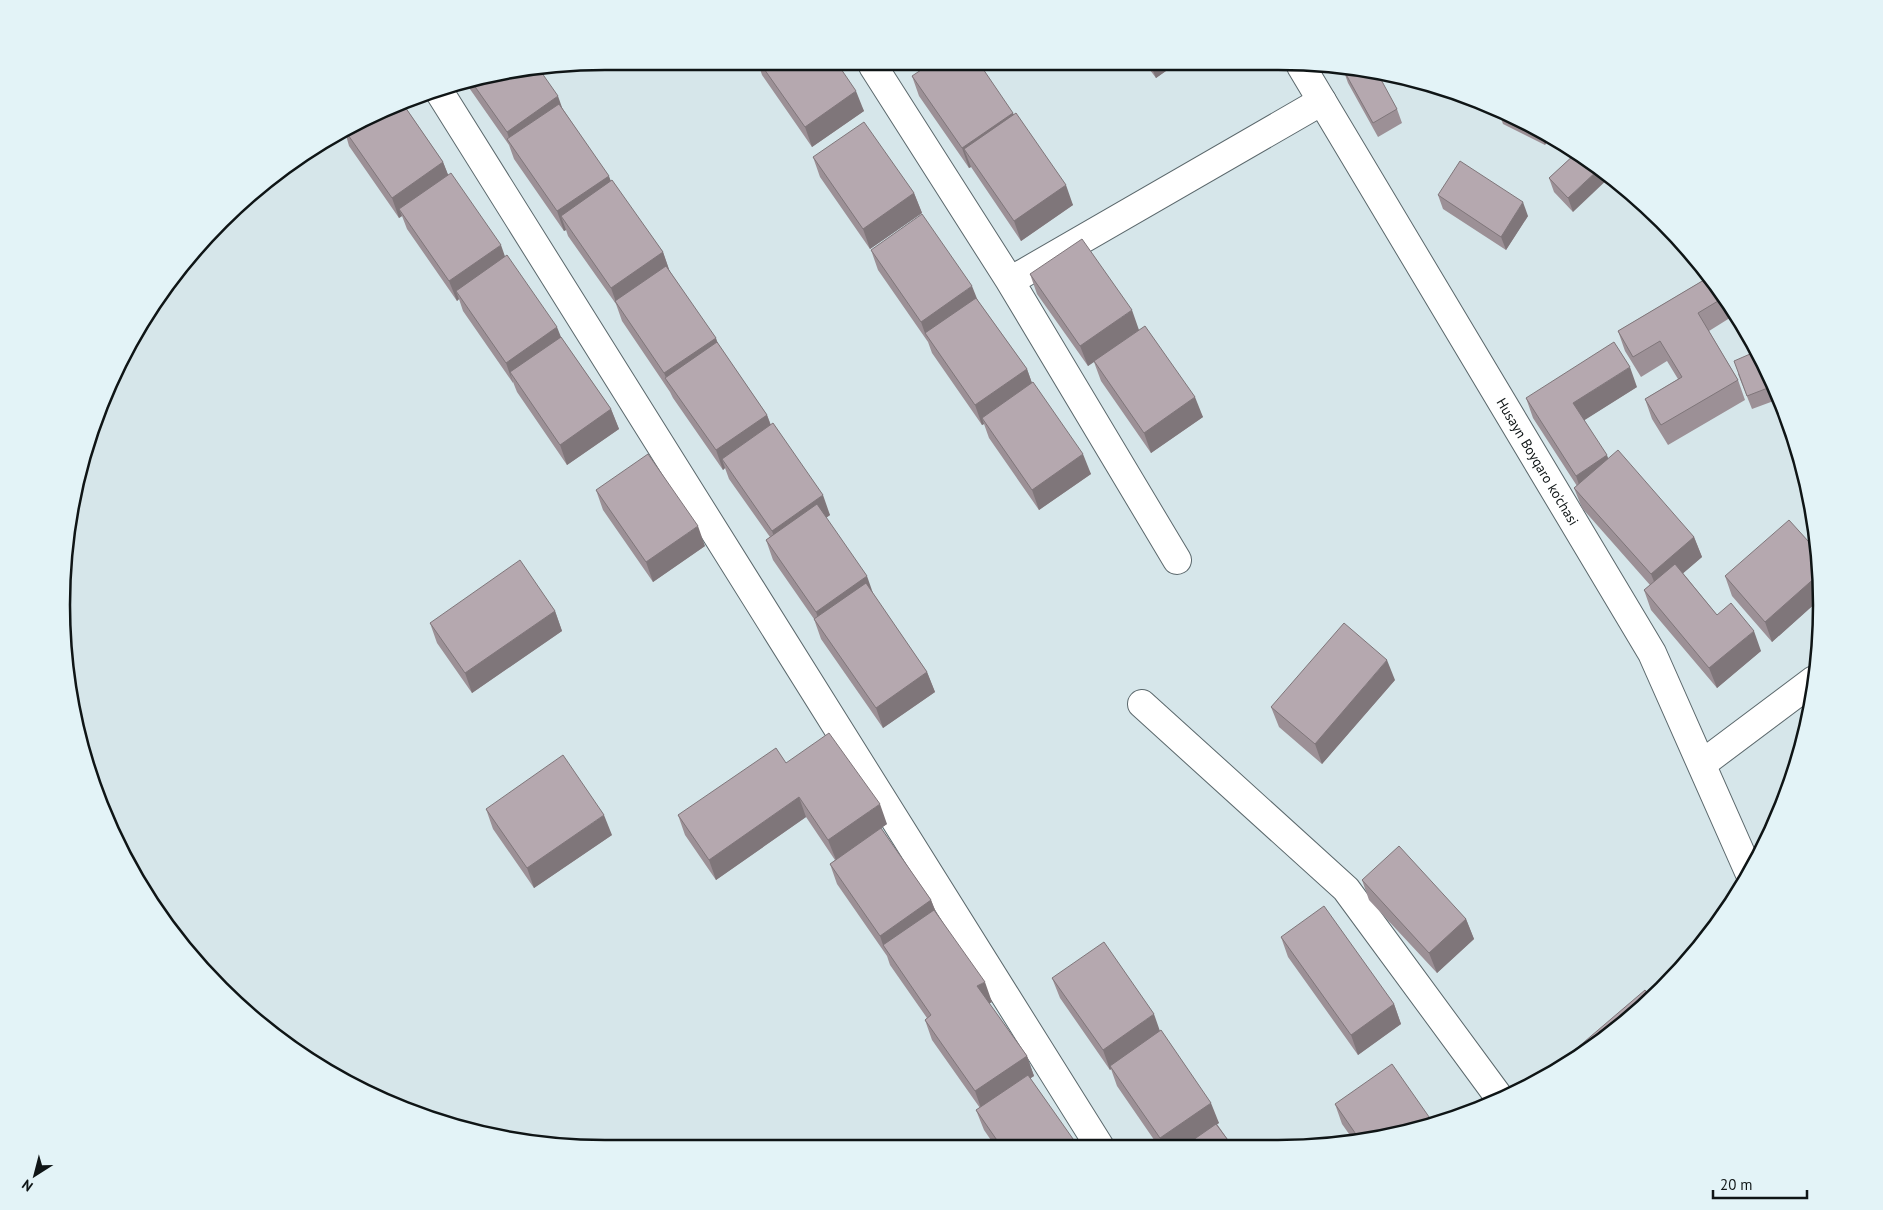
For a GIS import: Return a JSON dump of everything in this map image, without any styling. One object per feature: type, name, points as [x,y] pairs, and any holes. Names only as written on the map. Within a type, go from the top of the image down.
[{"type":"street","points":[[876,70],[1010,281],[1177,560]]},
{"type":"street","name":"Husayn Boyqaro ko'chasi","points":[[1304,71],[1652,653],[1746,864]]},
{"type":"street","points":[[442,95],[1096,1140]]},
{"type":"street","points":[[1010,281],[1322,101]]},
{"type":"street","points":[[1702,764],[1806,686]]},
{"type":"street","points":[[1142,704],[1346,888],[1496,1093]]},
{"type":"building","points":[[765,70],[842,70],[856,91],[805,127]]},
{"type":"building","points":[[921,70],[984,70],[1013,113],[962,148],[912,76]]},
{"type":"building","points":[[543,74],[558,96],[507,132],[475,86]]},
{"type":"building","points":[[1346,75],[1381,80],[1397,109],[1373,123]]},
{"type":"building","points":[[559,104],[609,176],[557,211],[507,139]]},
{"type":"building","points":[[406,109],[443,162],[392,198],[349,136]]},
{"type":"building","points":[[1016,113],[1066,185],[1014,221],[964,149]]},
{"type":"building","points":[[864,122],[914,193],[863,229],[813,157]]},
{"type":"building","points":[[1571,158],[1594,174],[1568,198],[1549,178]]},
{"type":"building","points":[[1460,161],[1523,202],[1501,237],[1438,195]]},
{"type":"building","points":[[451,173],[501,245],[449,281],[399,209]]},
{"type":"building","points":[[612,180],[663,252],[611,288],[561,216]]},
{"type":"building","points":[[922,214],[972,286],[921,322],[871,250]]},
{"type":"building","points":[[1082,239],[1132,310],[1080,346],[1030,274]]},
{"type":"building","points":[[507,255],[557,327],[506,363],[456,291]]},
{"type":"building","points":[[666,266],[716,338],[664,373],[615,301]]},
{"type":"building","points":[[1703,281],[1718,301],[1698,313],[1738,380],[1661,425],[1645,399],[1682,377],[1660,341],[1633,357],[1618,331]]},
{"type":"building","points":[[976,298],[1027,369],[975,405],[925,333]]},
{"type":"building","points":[[1145,326],[1195,397],[1144,433],[1094,361]]},
{"type":"building","points":[[561,337],[611,409],[560,445],[510,372]]},
{"type":"building","points":[[717,342],[767,415],[716,450],[665,378]]},
{"type":"building","points":[[1614,342],[1630,367],[1573,403],[1607,455],[1576,476],[1526,398]]},
{"type":"building","points":[[1750,354],[1767,388],[1747,396],[1734,361]]},
{"type":"building","points":[[1033,382],[1083,454],[1032,490],[982,418]]},
{"type":"building","points":[[773,423],[823,495],[772,531],[722,459]]},
{"type":"building","points":[[1618,450],[1694,537],[1651,574],[1574,488]]},
{"type":"building","points":[[648,454],[698,526],[646,562],[596,490]]},
{"type":"building","points":[[817,504],[867,576],[816,612],[766,540]]},
{"type":"building","points":[[1789,520],[1809,542],[1812,580],[1765,622],[1725,576]]},
{"type":"building","points":[[520,560],[555,611],[465,673],[430,623]]},
{"type":"building","points":[[1675,564],[1717,615],[1731,603],[1754,631],[1709,668],[1644,590]]},
{"type":"building","points":[[866,583],[927,672],[876,708],[814,619]]},
{"type":"building","points":[[1344,623],[1387,660],[1315,744],[1271,707]]},
{"type":"building","points":[[829,733],[880,804],[828,840],[799,797],[709,860],[678,815],[776,748],[786,763]]},
{"type":"building","points":[[563,755],[604,815],[527,868],[486,809]]},
{"type":"building","points":[[881,828],[931,900],[880,936],[830,864]]},
{"type":"building","points":[[1399,846],[1466,919],[1429,953],[1362,880]]},
{"type":"building","points":[[1324,906],[1394,1004],[1351,1035],[1281,937]]},
{"type":"building","points":[[934,910],[985,982],[977,986],[1027,1056],[975,1091],[925,1020],[931,1015],[883,945]]},
{"type":"building","points":[[1104,942],[1154,1014],[1103,1050],[1052,978]]},
{"type":"building","points":[[1645,990],[1647,992],[1631,1007],[1574,1051]]},
{"type":"building","points":[[1161,1030],[1211,1103],[1160,1138],[1110,1066]]},
{"type":"building","points":[[1392,1064],[1430,1118],[1382,1130],[1356,1134],[1335,1104]]},
{"type":"building","points":[[1028,1075],[1074,1140],[997,1140],[976,1110]]},
{"type":"building","points":[[1216,1124],[1228,1140],[1193,1140]]}]
